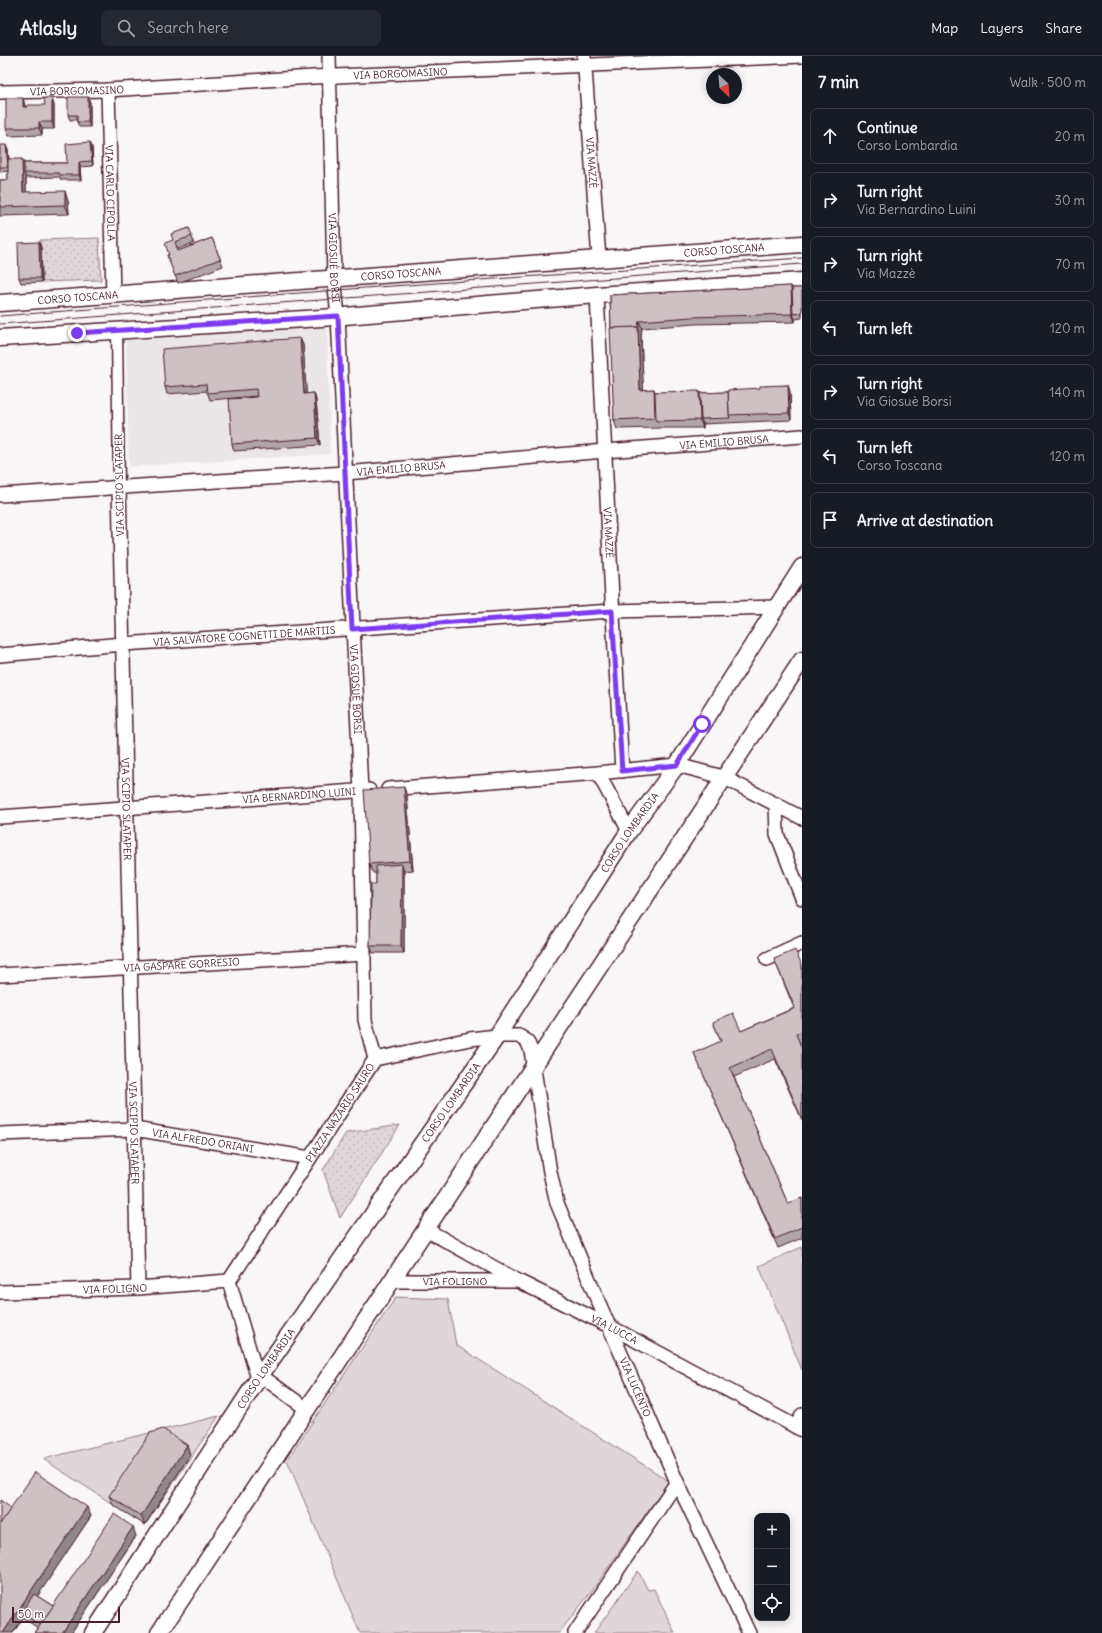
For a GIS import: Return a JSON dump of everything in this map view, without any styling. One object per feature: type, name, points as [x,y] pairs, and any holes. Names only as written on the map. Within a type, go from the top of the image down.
[{"type":"street","name":"VIA GIOSUÈ BORSI","points":[[328,56],[334,278],[338,316],[361,791],[365,1020],[375,1059]]},
{"type":"street","name":"VIA BORGOMASINO","points":[[0,92],[108,90],[584,61],[802,56]]},
{"type":"street","name":"VIA MAZZÈ","points":[[584,61],[599,259]]},
{"type":"street","name":"VIA CARLO CIPOLLA","points":[[108,90],[113,295]]},
{"type":"street","name":"CORSO TOSCANA","points":[[0,303],[802,244]]},
{"type":"street","points":[[0,338],[338,316],[597,295],[802,281]]},
{"type":"street","name":"VIA MAZZÈ","points":[[597,295],[612,611],[622,771]]},
{"type":"street","name":"VIA SCIPIO SLATAPER","points":[[117,331],[119,487],[138,1288]]},
{"type":"street","name":"VIA EMILIO BRUSA","points":[[0,495],[345,473],[802,436]]},
{"type":"street","name":"CORSO LOMBARDIA","points":[[93,1633],[260,1376],[497,1036],[629,831],[677,765],[802,567]]},
{"type":"street","name":"VIA SALVATORE COGNETTI DE MARTIIS","points":[[0,655],[123,644],[612,611],[776,607]]},
{"type":"street","points":[[159,1633],[427,1230],[534,1063],[723,777],[802,660]]},
{"type":"street","name":"VIA BERNARDINO LUINI","points":[[0,817],[598,773],[677,765],[723,777],[802,818]]},
{"type":"street","points":[[598,773],[629,831]]},
{"type":"street","points":[[776,804],[778,834],[802,898]]},
{"type":"street","points":[[767,958],[802,943]]},
{"type":"street","name":"VIA GASPARE GORRESIO","points":[[0,975],[364,954]]},
{"type":"street","name":"PIAZZA NAZARIO SAURO","points":[[229,1281],[375,1059],[470,1039],[497,1036],[519,1036],[527,1042],[531,1050],[534,1063],[550,1172],[557,1203]]},
{"type":"street","name":"VIA ALFREDO ORIANI","points":[[0,1134],[134,1130],[310,1158]]},
{"type":"street","name":"VIA LUCENTO","points":[[557,1203],[677,1482],[749,1633]]},
{"type":"street","name":"VIA LUCCA","points":[[427,1230],[518,1281],[609,1326],[799,1428]]},
{"type":"street","points":[[229,1281],[256,1372],[308,1410]]},
{"type":"street","name":"VIA FOLIGNO","points":[[0,1292],[138,1288],[229,1281]]},
{"type":"street","name":"VIA FOLIGNO","points":[[392,1281],[518,1281]]},
{"type":"street","points":[[799,1428],[802,1415]]},
{"type":"street","points":[[575,1633],[677,1482]]},
{"type":"shaded area","points":[[99,238],[101,280],[42,282],[40,240]]},
{"type":"shaded area","points":[[327,326],[330,454],[129,467],[126,340]]},
{"type":"shaded area","points":[[400,1125],[340,1218],[323,1170],[346,1133]]},
{"type":"shaded area","points":[[802,1247],[802,1370],[759,1266]]},
{"type":"shaded area","points":[[396,1297],[448,1299],[456,1345],[669,1481],[591,1592],[559,1633],[360,1633],[287,1460]]},
{"type":"shaded area","points":[[219,1416],[145,1525],[43,1459]]},
{"type":"shaded area","points":[[638,1571],[648,1590],[654,1589],[675,1633],[594,1633]]},
{"type":"building","points":[[68,97],[88,97],[88,122],[77,122],[77,115],[68,115]]},
{"type":"building","points":[[6,98],[23,98],[23,107],[28,107],[27,105],[45,105],[44,98],[52,98],[52,122],[39,122],[39,128],[6,128]]},
{"type":"building","points":[[90,142],[92,161],[79,162],[79,175],[60,175],[59,173],[24,173],[24,163],[67,163],[66,144]]},
{"type":"building","points":[[0,145],[6,145],[8,167],[0,167]]},
{"type":"building","points":[[8,159],[22,159],[23,192],[65,191],[65,205],[0,207],[0,180],[8,180]]},
{"type":"building","points":[[189,228],[192,236],[175,242],[178,251],[212,238],[220,259],[175,276],[167,255],[169,255],[165,243],[173,240],[171,234]]},
{"type":"building","points":[[39,242],[40,278],[19,278],[18,243]]},
{"type":"building","points":[[791,286],[792,314],[692,317],[639,321],[638,329],[638,327],[611,328],[610,295]]},
{"type":"building","points":[[792,288],[802,288],[802,313],[793,314]]},
{"type":"building","points":[[638,327],[640,390],[654,389],[655,418],[614,420],[610,328]]},
{"type":"building","points":[[300,338],[304,394],[314,393],[317,438],[232,444],[229,399],[257,397],[256,389],[207,393],[206,384],[165,387],[162,349]]},
{"type":"building","points":[[788,385],[789,413],[729,415],[728,390],[760,388],[760,386]]},
{"type":"building","points":[[699,391],[700,420],[656,421],[655,392]]},
{"type":"building","points":[[728,392],[730,418],[701,419],[700,393]]},
{"type":"building","points":[[404,787],[410,861],[369,864],[364,790]]},
{"type":"building","points":[[402,864],[401,946],[370,946],[371,884],[376,884],[376,866]]},
{"type":"building","points":[[795,950],[802,965],[802,1031],[796,1034],[802,1049],[802,1119],[772,1049],[730,1068],[788,1204],[802,1198],[802,1227],[775,1239],[694,1053],[721,1041],[713,1022],[733,1013],[741,1031],[795,1008],[774,959]]},
{"type":"building","points":[[163,1429],[187,1445],[141,1516],[109,1496],[150,1433]]},
{"type":"building","points":[[35,1472],[87,1507],[3,1633],[0,1633],[0,1524]]},
{"type":"building","points":[[0,1500],[11,1508],[0,1524]]},
{"type":"building","points":[[114,1514],[133,1527],[62,1633],[35,1633]]},
{"type":"building","points":[[34,1594],[53,1606],[40,1625],[21,1613]]},
{"type":"tram line","points":[[0,316],[377,287],[802,258]]},
{"type":"tram line","points":[[0,324],[802,264]]},
{"type":"route","points":[[77,333],[338,316],[352,629],[612,611],[622,771],[677,765],[702,724]]}]
